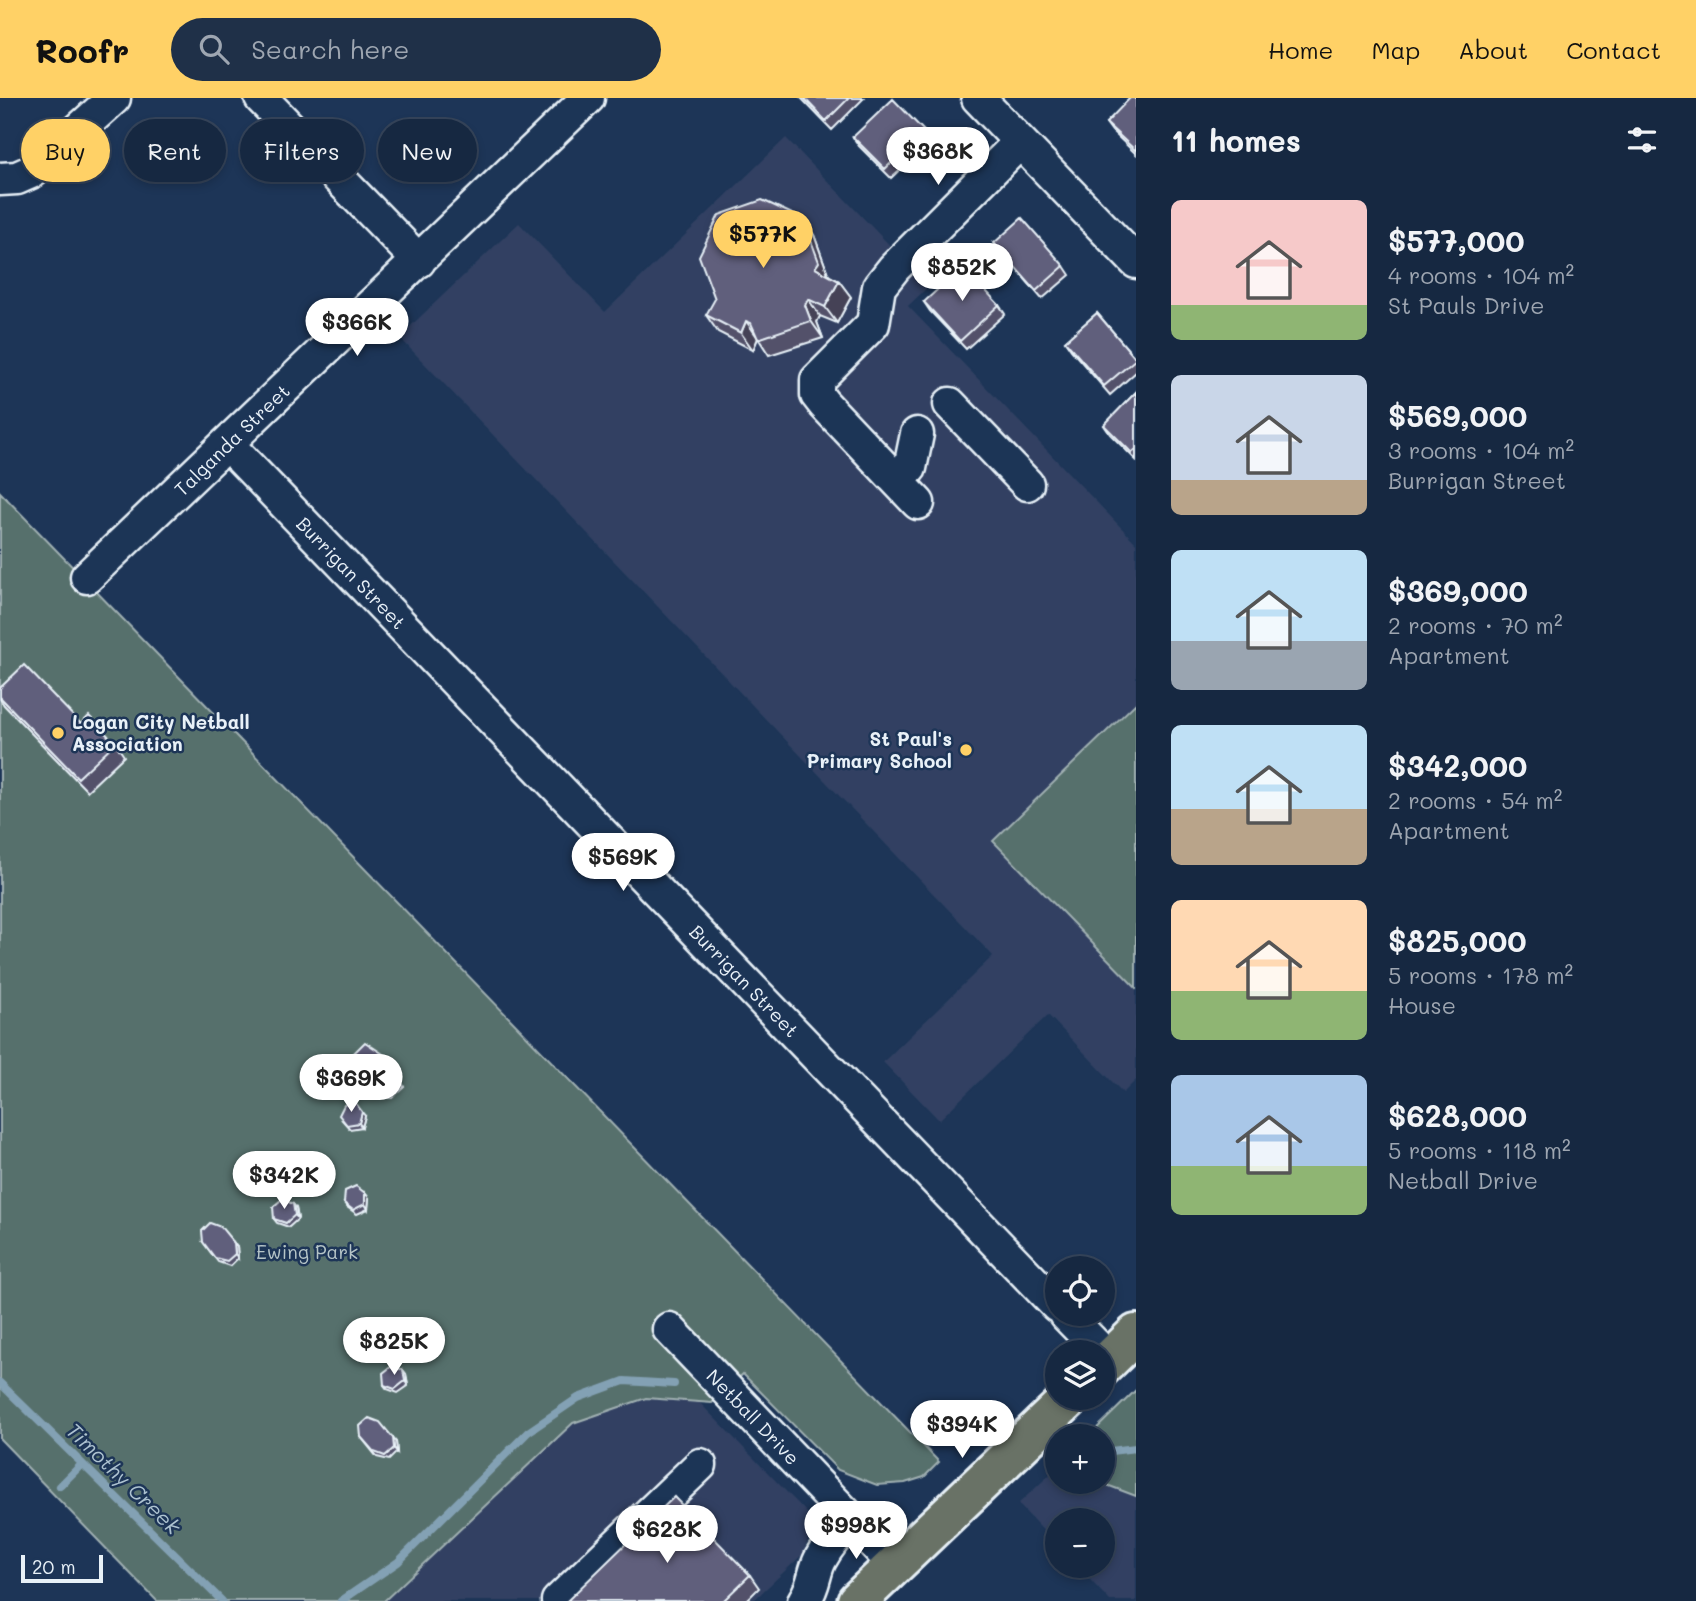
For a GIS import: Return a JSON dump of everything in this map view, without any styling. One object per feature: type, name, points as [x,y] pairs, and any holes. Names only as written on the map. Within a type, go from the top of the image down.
[{"type":"main road","points":[[858,1601],[1057,1410]]},
{"type":"street","points":[[0,179],[17,178],[33,171],[114,98]]},
{"type":"street","points":[[261,98],[419,261]]},
{"type":"street","name":"Talganda Street","points":[[87,577],[588,98]]},
{"type":"street","points":[[978,98],[1136,262]]},
{"type":"street","points":[[917,434],[907,492],[824,404],[817,395],[817,380],[873,324],[879,287],[894,268],[1020,142]]},
{"type":"street","points":[[950,404],[1027,484]]},
{"type":"street","name":"Burrigan Street","points":[[228,445],[1045,1294]]},
{"type":"street","points":[[1080,1326],[1116,1354]]},
{"type":"street","name":"Netball Drive","points":[[669,1329],[895,1565]]},
{"type":"street","points":[[558,1601],[700,1465]]},
{"type":"street","points":[[804,1601],[815,1585],[818,1562],[837,1534],[852,1520]]},
{"type":"shaded area","name":"St Paul's Primary School","points":[[786,138],[929,286],[908,306],[1136,543],[1136,1080],[1123,1093],[1048,1015],[939,1120],[883,1062],[993,956],[399,337],[519,223],[605,312]]},
{"type":"shaded area","points":[[646,1398],[699,1402],[815,1521],[803,1554],[753,1601],[384,1601],[573,1423]]},
{"type":"shaded area","points":[[1045,1479],[1045,1494],[1115,1494],[1115,1488],[1136,1496],[1136,1601],[1110,1601],[1088,1578],[1115,1578],[1115,1508],[1045,1508],[1045,1532],[1018,1504]]},
{"type":"green space","name":"Ewing Park","points":[[0,492],[939,1462],[924,1477],[905,1483],[877,1485],[838,1470],[743,1374],[712,1403],[646,1398],[573,1423],[384,1601],[157,1601],[0,1439]]},
{"type":"green space","points":[[1136,703],[1136,988],[993,841]]},
{"type":"green space","points":[[1136,1390],[1136,1496],[1115,1488],[1115,1424],[1101,1424]]},
{"type":"building","points":[[804,98],[849,98],[826,121]]},
{"type":"building","points":[[1130,98],[1136,98],[1136,151],[1106,123]]},
{"type":"building","points":[[893,99],[924,131],[885,169],[853,137]]},
{"type":"building","points":[[762,200],[803,219],[819,262],[815,268],[839,281],[825,307],[808,299],[805,305],[811,321],[758,339],[751,323],[746,321],[741,333],[706,315],[715,299],[699,256],[719,215]]},
{"type":"building","points":[[1022,218],[1064,266],[1036,291],[994,243]]},
{"type":"building","points":[[963,266],[999,305],[960,341],[924,302]]},
{"type":"building","points":[[1097,313],[1136,359],[1104,386],[1065,341]]},
{"type":"building","points":[[1136,392],[1136,449],[1132,453],[1104,425]]},
{"type":"building","name":"Logan City Netball Association","points":[[24,665],[81,724],[89,716],[115,743],[78,778],[0,697],[0,688]]},
{"type":"building","points":[[365,1042],[386,1056],[397,1078],[386,1089],[364,1089],[354,1078],[353,1054]]},
{"type":"building","points":[[355,1102],[362,1112],[359,1123],[347,1125],[339,1115],[344,1105]]},
{"type":"building","points":[[356,1186],[365,1193],[365,1204],[353,1210],[344,1203],[345,1191]]},
{"type":"building","points":[[282,1199],[293,1204],[295,1215],[286,1223],[274,1219],[273,1207]]},
{"type":"building","points":[[210,1223],[221,1227],[234,1243],[235,1254],[227,1261],[215,1258],[203,1242],[202,1231]]},
{"type":"building","points":[[392,1366],[403,1370],[405,1381],[395,1389],[384,1385],[383,1373]]},
{"type":"building","points":[[369,1418],[380,1422],[393,1438],[394,1448],[385,1456],[374,1452],[361,1437],[360,1426]]},
{"type":"building","points":[[674,1497],[750,1575],[723,1601],[567,1601]]},
{"type":"waterway","points":[[341,1601],[398,1562],[528,1432],[578,1398],[624,1381],[674,1384]]},
{"type":"waterway","name":"Timothy Creek","points":[[0,1383],[222,1601]]},
{"type":"waterway","points":[[1115,1450],[1136,1448]]},
{"type":"waterway","points":[[60,1486],[82,1464]]},
{"type":"place","name":"Logan City Netball Association","points":[[58,733]]},
{"type":"place","name":"St Paul's Primary School","points":[[966,750]]}]
